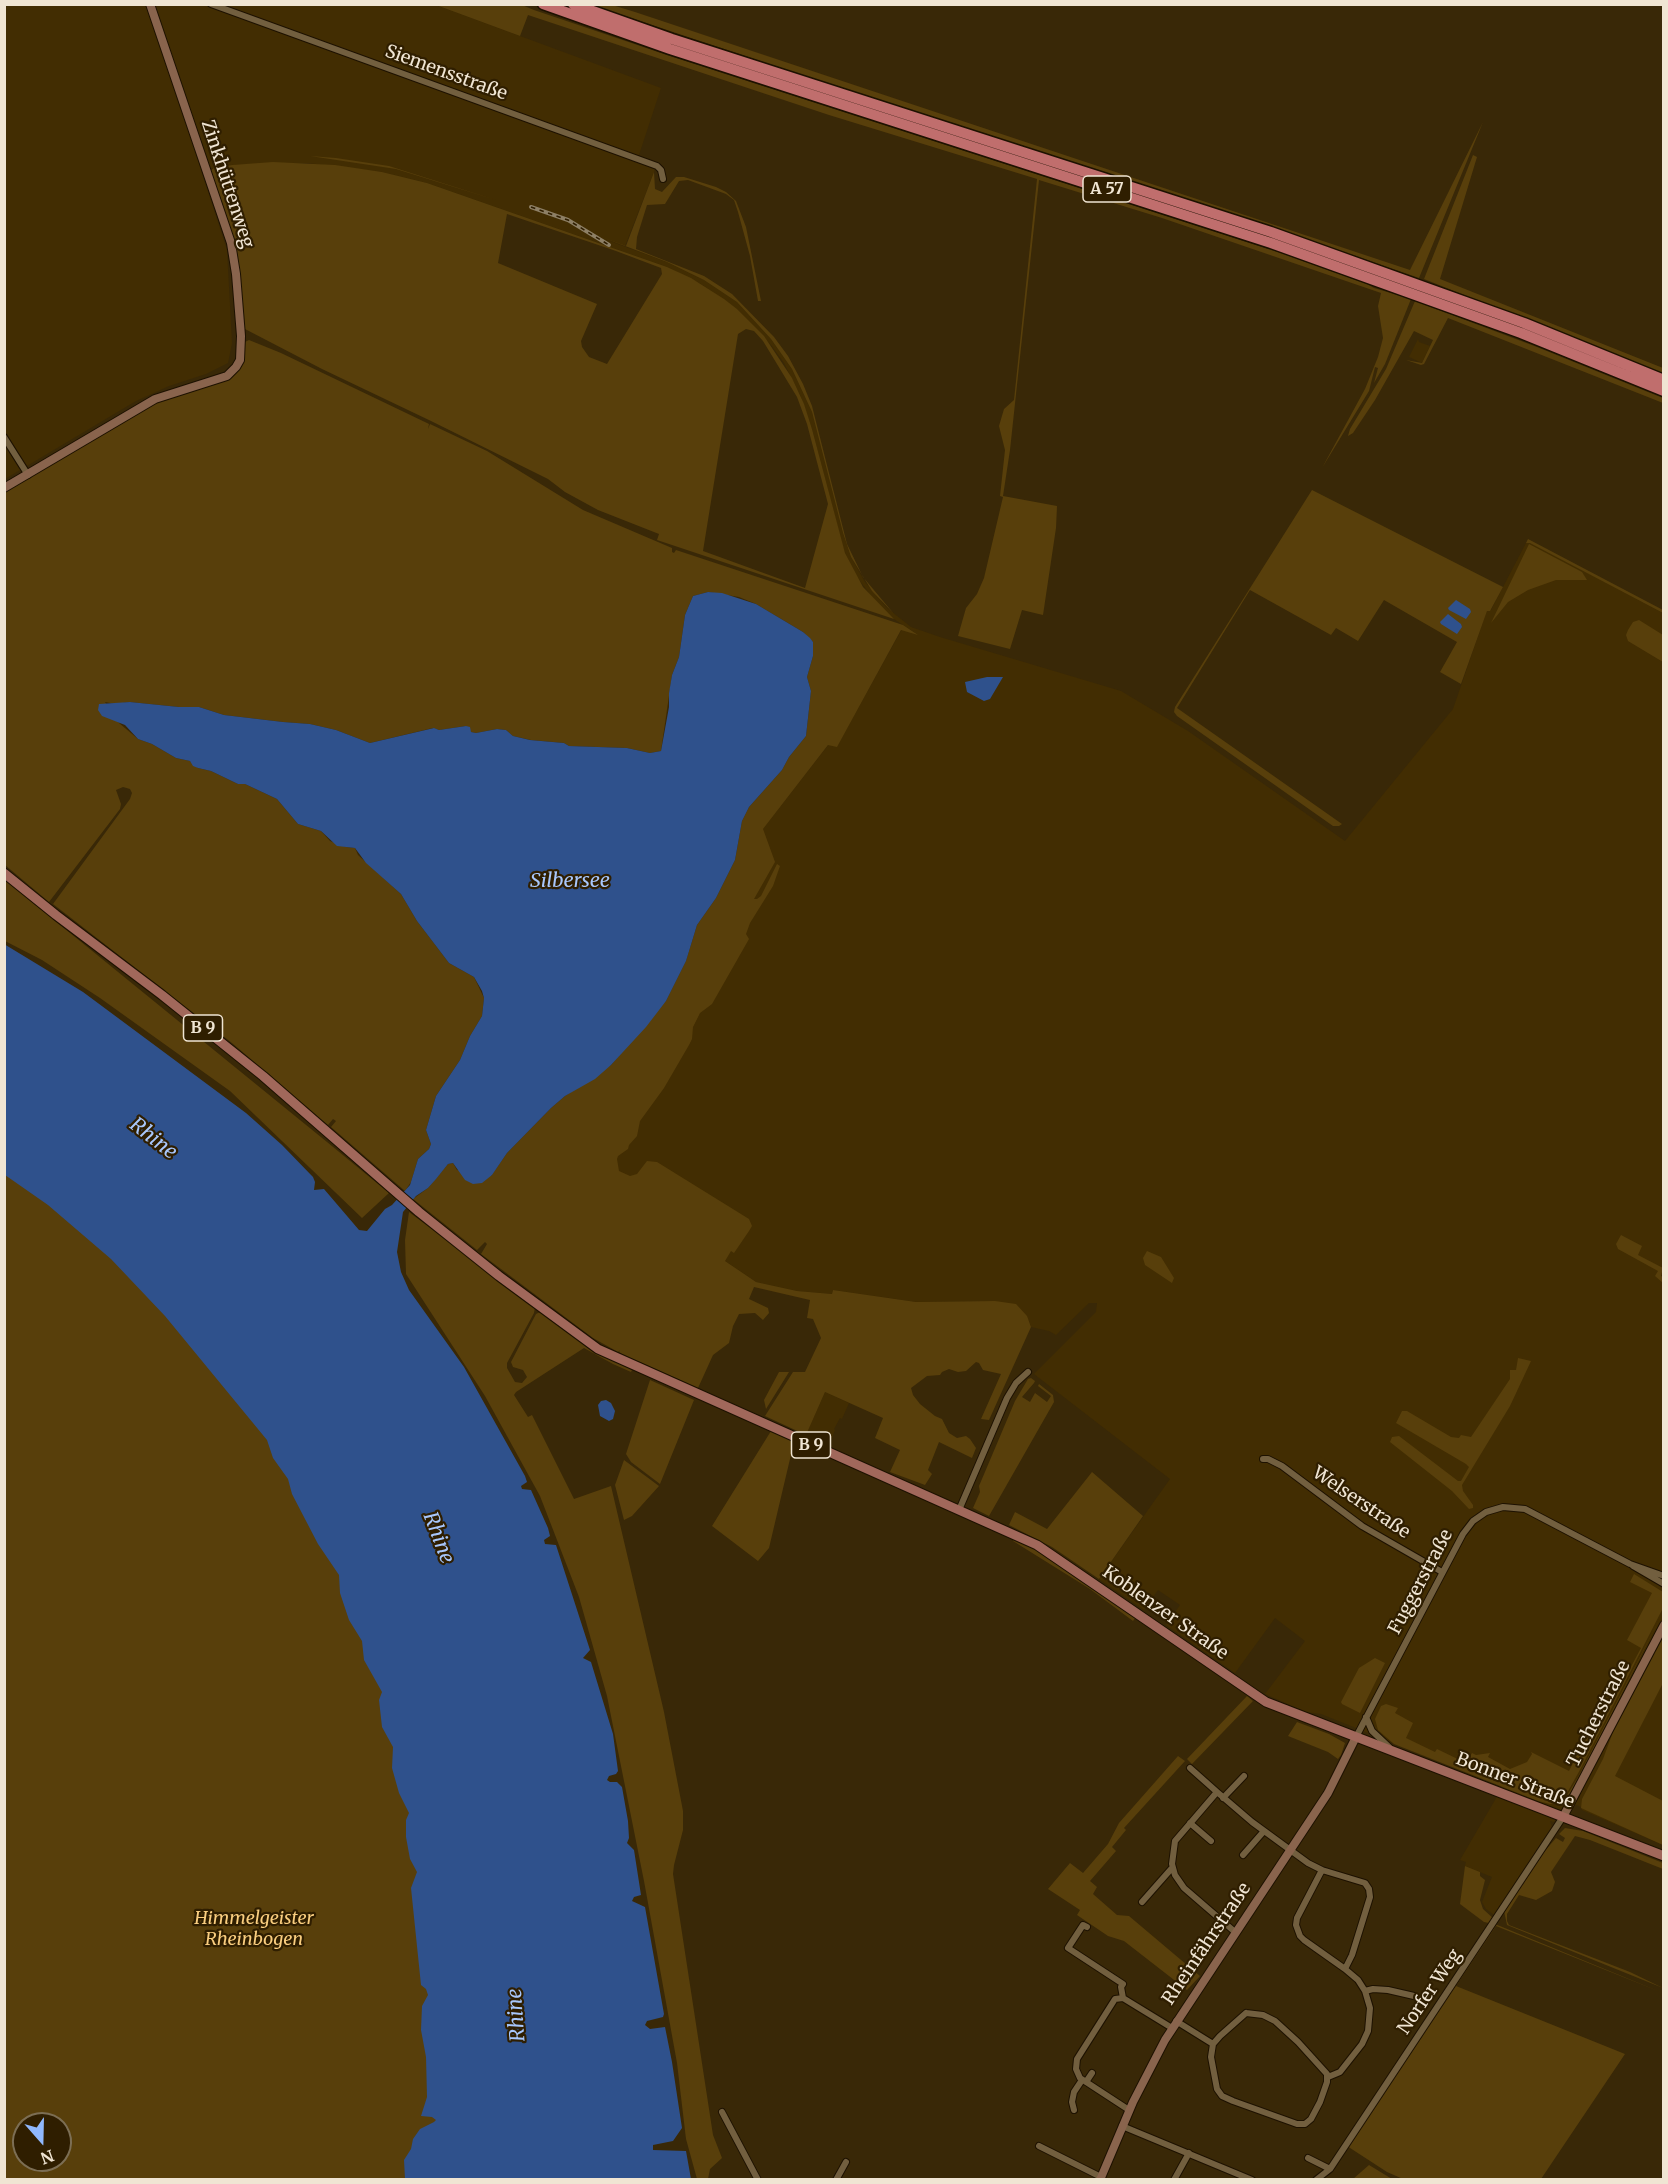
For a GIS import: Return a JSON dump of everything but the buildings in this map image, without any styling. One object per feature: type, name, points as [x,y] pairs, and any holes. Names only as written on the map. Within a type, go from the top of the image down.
[{"type":"highway","name":"A 57","points":[[543,4],[670,49],[1282,247],[1510,329],[1664,391]]},
{"type":"highway","name":"A 57","points":[[573,4],[703,49],[1271,232],[1524,323],[1664,380]]},
{"type":"main road","name":"Koblenzer Straße","points":[[4,873],[234,1052],[419,1212],[590,1344],[1047,1551],[1266,1702],[1356,1737]]},
{"type":"main road","name":"Bonner Straße","points":[[1356,1737],[1664,1856]]},
{"type":"street","name":"Zinkhüttenweg","points":[[4,488],[155,399],[227,376],[240,360],[241,336],[231,243],[150,4]]},
{"type":"street","name":"Siemensstraße","points":[[211,4],[657,166],[661,170],[663,179]]},
{"type":"street","points":[[4,437],[28,475]]},
{"type":"street","points":[[959,1510],[1007,1398],[1016,1383],[1028,1372]]},
{"type":"street","name":"Welserstraße","points":[[1263,1459],[1268,1459],[1283,1467],[1362,1526],[1442,1572]]},
{"type":"street","name":"Fuggerstraße","points":[[1356,1737],[1469,1525],[1486,1512],[1503,1507],[1517,1507],[1532,1512],[1630,1564],[1664,1576]]},
{"type":"street","name":"Fuggerstraße","points":[[1630,1564],[1664,1584]]},
{"type":"street","name":"Tucherstraße","points":[[1563,1817],[1664,1625]]},
{"type":"street","points":[[1366,1718],[1377,1737],[1395,1752]]},
{"type":"street","name":"Rheinfährstraße","points":[[1039,2146],[1101,2178],[1152,2062],[1174,2024],[1328,1793],[1356,1737]]},
{"type":"street","points":[[1190,1768],[1223,1798],[1290,1849],[1322,1870],[1361,1881],[1367,1886],[1369,1899],[1345,1969]]},
{"type":"street","points":[[1223,1798],[1244,1776]]},
{"type":"street","points":[[1217,1792],[1174,1844],[1172,1868],[1184,1888],[1235,1932]]},
{"type":"street","name":"Norfer Weg","points":[[1316,2180],[1330,2169],[1563,1817]]},
{"type":"street","points":[[1190,1823],[1211,1841]]},
{"type":"street","points":[[1243,1855],[1264,1831]]},
{"type":"street","points":[[1142,1902],[1172,1868]]},
{"type":"street","points":[[1322,1870],[1297,1918],[1296,1925],[1300,1936],[1345,1969],[1358,1980],[1365,1991],[1370,2013],[1366,2036],[1362,2043],[1340,2072],[1328,2077],[1311,2119],[1299,2125],[1222,2096],[1214,2082],[1211,2057],[1213,2044],[1241,2016],[1250,2013],[1259,2014],[1283,2027],[1328,2077]]},
{"type":"street","points":[[1087,1927],[1083,1925],[1068,1948],[1129,1988]]},
{"type":"street","points":[[1122,1984],[1120,1988],[1123,1998]]},
{"type":"street","points":[[1365,1991],[1388,1990],[1414,1996]]},
{"type":"street","points":[[1129,2110],[1084,2081],[1076,2069],[1077,2059],[1116,2000],[1123,1998],[1213,2044]]},
{"type":"street","points":[[1074,2109],[1072,2102],[1074,2092],[1092,2073]]},
{"type":"street","points":[[722,2112],[758,2180]]},
{"type":"street","points":[[1122,2126],[1252,2180]]},
{"type":"street","points":[[1174,2180],[1189,2153]]},
{"type":"street","points":[[1308,2157],[1330,2169]]},
{"type":"street","points":[[836,2180],[846,2162]]},
{"type":"shaded area","points":[[5,5],[436,5],[661,88],[639,155],[657,162],[654,172],[625,246],[604,239],[667,262],[704,280],[737,302],[771,339],[792,369],[812,412],[851,557],[865,582],[887,608],[911,627],[1121,691],[1188,731],[1345,841],[1453,709],[1487,610],[1491,610],[1526,543],[1530,542],[1663,613],[1663,1845],[1566,1801],[1554,1822],[1550,1821],[1552,1827],[1534,1860],[1527,1866],[1528,1870],[1497,1917],[1486,1909],[1482,1902],[1492,1877],[1465,1866],[1466,1862],[1460,1860],[1501,1786],[1321,1714],[1306,1712],[1265,1694],[1305,1641],[1275,1618],[1235,1673],[1166,1625],[1180,1605],[1158,1590],[1144,1610],[1099,1579],[1170,1479],[1034,1374],[1096,1312],[1097,1303],[1089,1303],[1056,1335],[1031,1327],[1029,1321],[995,1301],[916,1302],[833,1290],[832,1294],[797,1291],[756,1282],[725,1261],[555,1165],[762,830],[829,744],[837,746],[902,629],[915,633],[877,604],[854,573],[843,548],[812,429],[800,395],[784,363],[771,345],[737,309],[699,283],[667,267],[427,183],[382,172],[307,163],[232,165],[201,170],[227,250],[232,343],[228,363],[136,401],[5,479]]},
{"type":"shaded area","points":[[1418,339],[1419,342],[1430,346],[1422,363],[1409,357]]},
{"type":"shaded area","points":[[825,1392],[849,1403],[842,1419],[840,1418],[834,1429],[829,1445],[806,1434]]},
{"type":"green space","points":[[436,5],[522,5],[670,56],[1281,253],[1374,288],[1411,299],[1385,364],[1374,383],[1378,368],[1375,367],[1369,391],[1322,468],[1365,389],[1378,357],[1383,338],[1378,306],[1381,293],[1162,218],[1039,180],[1010,450],[1003,496],[1057,506],[1056,528],[1043,615],[1022,610],[1010,649],[958,636],[966,608],[977,594],[984,578],[1003,497],[1000,496],[1005,450],[999,426],[1004,409],[1014,400],[1037,179],[829,115],[528,15],[520,36]]},
{"type":"green space","points":[[592,5],[612,5],[635,12],[1410,270],[1483,122],[1419,278],[1258,222]]},
{"type":"green space","points":[[1473,155],[1477,157],[1440,279],[1663,368],[1663,374],[1424,279]]},
{"type":"green space","points":[[310,156],[389,166],[499,201],[396,169]]},
{"type":"green space","points":[[273,162],[335,165],[382,172],[427,183],[667,267],[691,278],[724,299],[764,336],[792,378],[812,429],[845,553],[863,587],[894,619],[657,540],[659,534],[598,510],[565,492],[548,479],[245,329],[239,276],[210,171],[214,168]],"holes":[[[507,214],[661,268],[662,274],[607,364],[589,357],[582,347],[581,341],[597,304],[498,263]],[[746,329],[754,331],[763,341],[797,397],[807,424],[828,504],[805,588],[703,551],[738,334]]]},
{"type":"green space","points":[[654,172],[655,189],[662,192],[676,177],[684,177],[716,187],[726,192],[736,201],[746,227],[761,301],[758,301],[750,256],[738,212],[734,200],[726,194],[688,180],[679,181],[665,204],[647,205],[637,237],[636,249],[704,276],[732,294],[774,337],[788,356],[812,406],[847,544],[862,574],[851,557],[843,533],[812,412],[792,369],[771,339],[737,302],[704,280],[667,262],[599,236],[626,246]]},
{"type":"green space","points":[[1415,301],[1663,398],[1663,403],[1448,318],[1424,364],[1421,365],[1406,360],[1422,363],[1433,340],[1414,331],[1375,400],[1353,433],[1348,436],[1386,369]]},
{"type":"green space","points":[[249,340],[427,423],[429,424],[428,429],[430,424],[487,451],[583,510],[672,548],[674,553],[676,550],[903,625],[918,635],[901,630],[837,747],[828,745],[763,829],[775,862],[754,899],[761,896],[777,864],[780,866],[773,886],[750,923],[746,934],[749,939],[712,1004],[700,1013],[693,1027],[689,1045],[664,1088],[640,1121],[637,1136],[617,1159],[619,1171],[630,1176],[637,1174],[647,1161],[657,1162],[749,1219],[752,1226],[734,1253],[731,1251],[725,1261],[756,1282],[797,1291],[832,1294],[833,1290],[916,1302],[995,1301],[1016,1304],[1027,1316],[1031,1327],[989,1420],[981,1419],[1001,1374],[983,1370],[979,1363],[976,1362],[966,1371],[958,1372],[949,1369],[940,1375],[927,1376],[911,1388],[920,1404],[942,1419],[949,1433],[957,1438],[966,1436],[970,1439],[976,1448],[972,1458],[939,1442],[928,1470],[932,1474],[925,1485],[890,1472],[900,1450],[875,1438],[883,1418],[825,1392],[806,1435],[765,1416],[793,1372],[805,1372],[821,1338],[813,1319],[807,1318],[810,1300],[754,1287],[749,1299],[768,1308],[769,1313],[763,1320],[755,1313],[739,1314],[729,1343],[713,1355],[698,1388],[622,1354],[620,1350],[618,1352],[593,1338],[481,1254],[487,1244],[485,1242],[477,1250],[413,1199],[428,1188],[448,1164],[453,1163],[457,1170],[491,1176],[507,1153],[551,1108],[611,1065],[666,1001],[686,961],[697,925],[716,898],[735,860],[742,821],[749,807],[782,770],[806,736],[811,691],[807,677],[813,656],[813,642],[803,632],[756,604],[739,597],[708,592],[693,596],[685,615],[679,657],[672,675],[661,751],[650,753],[627,748],[569,746],[564,743],[531,740],[513,736],[506,730],[497,729],[476,733],[471,732],[466,726],[439,730],[433,728],[370,743],[336,730],[310,724],[224,715],[199,707],[105,702],[119,723],[138,739],[176,758],[190,761],[198,768],[211,771],[238,784],[245,784],[277,799],[298,824],[321,831],[330,841],[355,848],[358,855],[401,894],[417,921],[449,963],[474,977],[484,998],[482,1016],[460,1060],[436,1096],[426,1130],[431,1144],[418,1159],[411,1182],[405,1191],[331,1127],[336,1121],[333,1119],[328,1125],[232,1043],[53,904],[130,799],[132,793],[130,789],[123,787],[116,790],[121,804],[120,809],[49,902],[5,865],[5,492],[153,404],[214,384],[244,356],[245,342]]},
{"type":"green space","points":[[1312,490],[1503,587],[1490,611],[1487,611],[1461,684],[1440,672],[1457,642],[1384,600],[1358,641],[1336,628],[1331,635],[1250,590],[1177,708],[1342,824],[1339,826],[1333,826],[1174,712]]},
{"type":"green space","points":[[1528,539],[1663,610],[1663,613],[1530,543],[1526,543]]},
{"type":"green space","points":[[1529,544],[1582,572],[1587,580],[1556,580],[1528,590],[1508,602],[1491,623]]},
{"type":"green space","points":[[864,579],[894,614],[872,591]]},
{"type":"green space","points":[[1639,620],[1663,635],[1663,662],[1628,641],[1626,635],[1628,630],[1633,622]]},
{"type":"green space","points":[[5,880],[389,1193],[362,1218],[230,1091],[100,998],[42,960],[5,941]]},
{"type":"green space","name":"Himmelgeister Rheinbogen","points":[[5,1087],[276,1340],[533,2179],[5,2179]]},
{"type":"green space","points":[[409,1212],[535,1307],[507,1363],[507,1368],[515,1382],[522,1383],[527,1377],[523,1370],[513,1367],[511,1362],[536,1314],[540,1312],[599,1353],[632,1370],[631,1372],[613,1364],[584,1348],[514,1395],[528,1417],[532,1415],[574,1499],[611,1486],[664,1712],[683,1811],[683,1830],[673,1874],[713,2135],[722,2158],[710,2169],[708,2179],[697,2179],[686,2139],[677,2063],[644,1881],[607,1696],[579,1597],[540,1496],[485,1396],[406,1274],[405,1240]]},
{"type":"green space","points":[[1621,1235],[1642,1246],[1638,1255],[1663,1268],[1661,1276],[1663,1283],[1655,1276],[1658,1271],[1618,1249],[1616,1244]]},
{"type":"green space","points":[[1147,1251],[1161,1257],[1174,1278],[1172,1283],[1145,1265],[1143,1258]]},
{"type":"green space","points":[[1518,1358],[1531,1361],[1510,1406],[1462,1485],[1463,1491],[1473,1505],[1473,1508],[1469,1509],[1452,1491],[1390,1442],[1392,1437],[1399,1436],[1458,1481],[1461,1481],[1469,1467],[1396,1423],[1402,1411],[1407,1411],[1451,1437],[1459,1438],[1461,1435],[1471,1437],[1510,1379],[1510,1370],[1516,1370]]},
{"type":"green space","points":[[779,1372],[789,1372],[766,1409],[764,1400]]},
{"type":"green space","points":[[1028,1379],[1035,1381],[1022,1397],[1030,1402],[1035,1393],[1047,1402],[1051,1396],[1038,1386],[1039,1384],[1053,1395],[1054,1402],[989,1516],[973,1508],[980,1492],[979,1486],[1015,1401]]},
{"type":"green space","points":[[650,1380],[694,1400],[660,1484],[631,1462],[626,1454]]},
{"type":"green space","points":[[771,1431],[794,1442],[769,1548],[758,1561],[712,1526]]},
{"type":"green space","points":[[624,1460],[659,1486],[632,1516],[624,1520],[615,1485]]},
{"type":"green space","points":[[1092,1472],[1143,1516],[1099,1579],[1052,1547],[1009,1525],[1015,1512],[1047,1529]]},
{"type":"green space","points":[[1014,1539],[1036,1549],[1136,1617],[1133,1621],[1090,1589],[1013,1541]]},
{"type":"green space","points":[[1634,1574],[1663,1592],[1663,1608],[1581,1768],[1559,1803],[1550,1804],[1538,1801],[1394,1744],[1378,1730],[1375,1719],[1381,1706],[1386,1704],[1398,1708],[1395,1713],[1413,1723],[1406,1738],[1435,1752],[1437,1749],[1466,1763],[1472,1753],[1476,1755],[1490,1753],[1488,1757],[1510,1769],[1527,1762],[1531,1752],[1569,1771],[1586,1737],[1596,1732],[1641,1648],[1627,1640],[1652,1593],[1630,1582]]},
{"type":"green space","points":[[1663,1612],[1579,1778],[1562,1804],[1578,1777]]},
{"type":"green space","points":[[1663,1635],[1663,1683],[1615,1776],[1663,1801],[1663,1845],[1581,1808],[1582,1799],[1603,1759],[1613,1732]]},
{"type":"green space","points":[[1375,1658],[1385,1663],[1360,1713],[1341,1702],[1359,1668]]},
{"type":"green space","points":[[1247,1696],[1253,1701],[1192,1764],[1187,1759]]},
{"type":"green space","points":[[1297,1722],[1329,1734],[1345,1743],[1338,1759],[1328,1752],[1288,1736]]},
{"type":"green space","points":[[1178,1756],[1185,1761],[1124,1828],[1126,1830],[1112,1847],[1116,1851],[1090,1881],[1097,1887],[1093,1894],[1117,1915],[1129,1916],[1200,1976],[1187,1990],[1124,1941],[1108,1936],[1077,1915],[1080,1910],[1048,1889],[1070,1863],[1083,1873],[1108,1844],[1119,1823]]},
{"type":"green space","points":[[1565,1828],[1583,1831],[1663,1863],[1663,1869],[1575,1836],[1551,1872],[1555,1882],[1552,1891],[1536,1900],[1519,1895],[1507,1914],[1509,1925],[1630,1972],[1663,1988],[1507,1925],[1504,1911],[1544,1852],[1556,1838],[1563,1842],[1565,1838],[1559,1834]]},
{"type":"green space","points":[[1465,1866],[1480,1872],[1480,1876],[1485,1880],[1480,1900],[1483,1909],[1495,1920],[1489,1923],[1484,1922],[1460,1904]]},
{"type":"green space","points":[[1495,1924],[1663,1993],[1496,1926],[1456,1986],[1625,2054],[1541,2179],[1403,2179],[1387,2172],[1347,2146]]},
{"type":"green space","points":[[1369,2165],[1392,2179],[1353,2179]]},
{"type":"water","points":[[708,592],[722,593],[756,604],[803,632],[813,642],[813,656],[807,677],[811,691],[806,736],[782,770],[749,807],[742,821],[735,860],[716,898],[697,925],[686,961],[666,1001],[646,1027],[595,1079],[565,1096],[551,1108],[507,1153],[492,1175],[482,1183],[473,1184],[465,1180],[453,1163],[448,1164],[428,1188],[416,1196],[403,1212],[397,1252],[401,1272],[409,1290],[464,1367],[525,1476],[527,1482],[521,1486],[522,1489],[531,1490],[548,1528],[550,1536],[544,1540],[545,1544],[556,1545],[590,1650],[583,1658],[591,1662],[613,1734],[618,1771],[609,1776],[607,1780],[617,1782],[622,1787],[628,1821],[627,1843],[634,1850],[641,1895],[634,1897],[632,1901],[645,1907],[664,2014],[663,2017],[647,2021],[645,2025],[650,2029],[665,2027],[682,2128],[673,2141],[653,2145],[653,2150],[686,2151],[691,2179],[405,2179],[404,2160],[411,2149],[413,2139],[420,2129],[436,2120],[432,2117],[421,2116],[427,2097],[426,2057],[421,2030],[422,2006],[428,1995],[426,1989],[421,1985],[411,1888],[417,1872],[410,1859],[406,1837],[406,1820],[409,1813],[399,1793],[392,1768],[393,1747],[382,1727],[379,1700],[382,1692],[364,1660],[362,1641],[349,1620],[340,1593],[339,1575],[318,1544],[292,1494],[288,1479],[273,1458],[267,1440],[165,1316],[111,1259],[48,1205],[5,1175],[4,944],[83,992],[246,1113],[313,1177],[314,1190],[324,1189],[359,1230],[367,1231],[385,1209],[392,1205],[410,1185],[418,1159],[429,1149],[431,1144],[426,1130],[436,1096],[460,1060],[482,1016],[484,998],[482,991],[474,977],[449,963],[417,921],[401,894],[366,863],[355,848],[337,846],[321,831],[298,824],[277,799],[245,784],[238,784],[211,771],[193,766],[190,761],[176,758],[138,739],[125,725],[102,716],[98,710],[99,704],[130,702],[199,707],[224,715],[310,724],[336,730],[370,743],[434,728],[439,730],[466,726],[470,727],[471,732],[476,733],[497,729],[506,730],[513,736],[564,743],[569,746],[627,748],[650,753],[661,751],[672,675],[679,657],[685,615],[693,596]]},
{"type":"water","points":[[1456,600],[1470,609],[1471,612],[1466,619],[1449,610],[1448,608]]},
{"type":"water","points":[[1448,614],[1461,624],[1462,627],[1457,634],[1440,622]]},
{"type":"water","points":[[987,677],[1003,677],[990,699],[984,701],[967,692],[965,682]]},
{"type":"water","points":[[606,1400],[611,1403],[615,1411],[613,1419],[609,1421],[600,1416],[598,1405],[601,1401]]},
{"type":"railway","points":[[531,207],[568,220],[609,245]]},
{"type":"water label","name":"Silbersee","points":[[570,881]]},
{"type":"water label","name":"Rhine","points":[[153,1139]]},
{"type":"water label","name":"Rhine","points":[[438,1538]]},
{"type":"water label","name":"Rhine","points":[[517,2015]]}]
